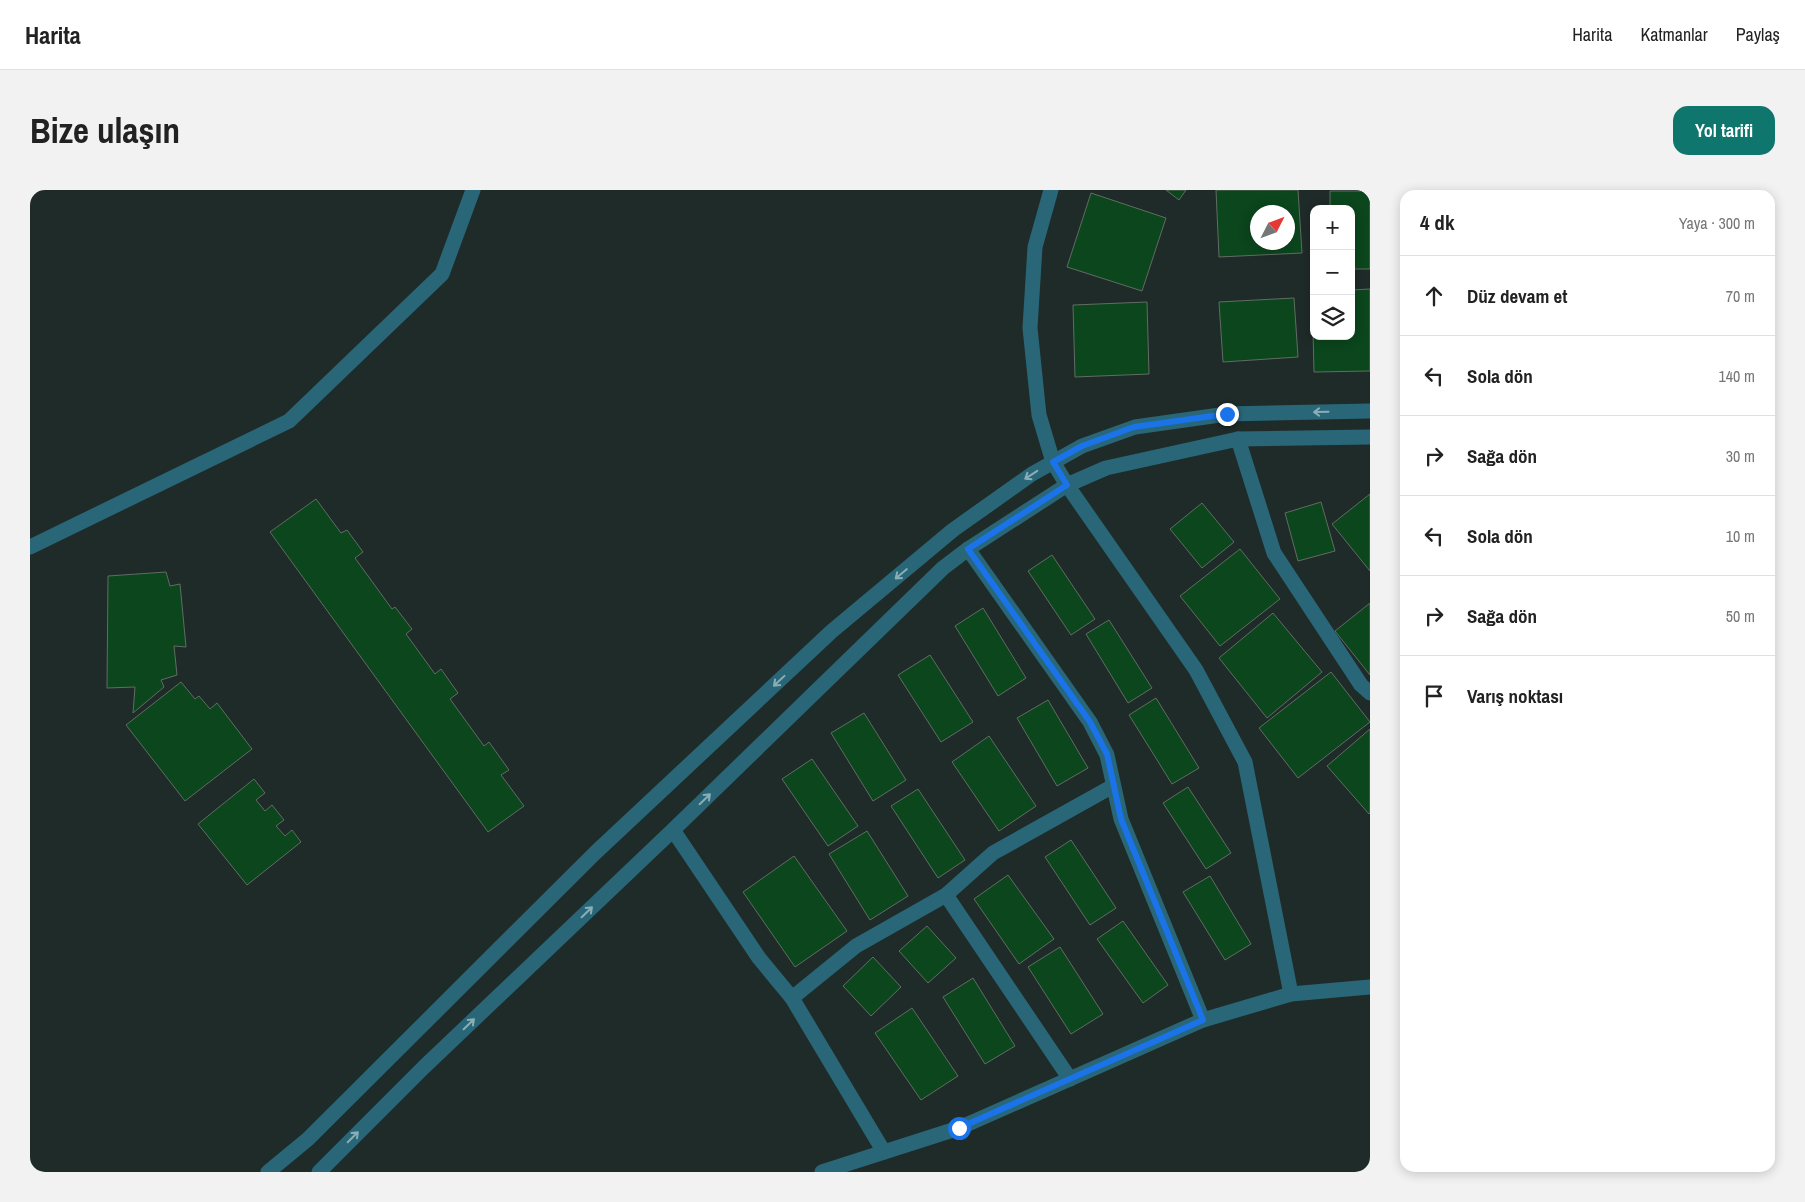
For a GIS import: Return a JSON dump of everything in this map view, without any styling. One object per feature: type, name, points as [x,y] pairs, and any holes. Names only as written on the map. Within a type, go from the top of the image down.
[{"type":"street","points":[[30,547],[289,421],[442,274],[473,190]]},
{"type":"street","points":[[1051,190],[1035,247],[1030,328],[1039,415],[1053,462],[1196,670],[1245,762],[1291,994]]},
{"type":"street","points":[[268,1172],[308,1139],[595,853],[832,631],[953,530],[1032,474],[1082,446],[1134,427],[1227,414],[1370,411]]},
{"type":"street","points":[[319,1172],[424,1067],[673,830],[943,568],[968,549],[1067,485],[1106,468],[1238,439],[1370,437]]},
{"type":"street","points":[[1238,439],[1274,552],[1361,685],[1370,693]]},
{"type":"street","points":[[968,549],[1090,722],[1107,754],[1121,819],[1203,1020]]},
{"type":"street","points":[[792,998],[856,946],[946,895],[993,853],[1113,786]]},
{"type":"street","points":[[673,830],[759,958],[792,998],[884,1152]]},
{"type":"street","points":[[946,895],[1070,1079]]},
{"type":"street","points":[[822,1172],[959,1128],[1203,1020],[1291,994],[1370,987]]},
{"type":"building","points":[[1166,190],[1186,190],[1179,200]]},
{"type":"building","points":[[1216,190],[1298,190],[1302,253],[1219,257]]},
{"type":"building","points":[[1330,191],[1370,191],[1370,269],[1355,269],[1355,205],[1330,205]]},
{"type":"building","points":[[1091,193],[1166,218],[1142,291],[1067,267]]},
{"type":"building","points":[[1370,289],[1370,371],[1314,372],[1313,340],[1355,340],[1355,290]]},
{"type":"building","points":[[1294,298],[1298,357],[1223,362],[1219,302]]},
{"type":"building","points":[[1147,302],[1149,374],[1075,377],[1073,305]]},
{"type":"building","points":[[1370,494],[1370,571],[1332,524]]},
{"type":"building","points":[[316,499],[341,533],[347,530],[363,552],[355,558],[392,609],[395,607],[412,629],[406,634],[435,674],[441,669],[458,693],[450,699],[484,746],[489,742],[509,770],[501,775],[524,806],[488,832],[270,532]]},
{"type":"building","points":[[1321,502],[1335,551],[1298,561],[1285,513]]},
{"type":"building","points":[[1202,503],[1234,542],[1202,568],[1170,529]]},
{"type":"building","points":[[1240,549],[1280,599],[1220,646],[1180,596]]},
{"type":"building","points":[[1052,555],[1095,619],[1071,635],[1028,571]]},
{"type":"building","points":[[166,572],[170,586],[180,584],[186,647],[174,646],[177,675],[161,680],[164,687],[133,713],[135,687],[107,688],[108,576]]},
{"type":"building","points":[[1370,603],[1370,675],[1335,631]]},
{"type":"building","points":[[983,608],[1026,678],[998,696],[955,626]]},
{"type":"building","points":[[1273,613],[1322,672],[1267,718],[1219,658]]},
{"type":"building","points":[[1109,620],[1152,688],[1128,703],[1086,634]]},
{"type":"building","points":[[930,655],[973,722],[941,742],[898,675]]},
{"type":"building","points":[[1331,672],[1370,722],[1298,778],[1259,728]]},
{"type":"building","points":[[181,682],[195,699],[199,696],[210,709],[217,703],[252,749],[185,801],[126,725]]},
{"type":"building","points":[[1156,698],[1199,768],[1172,784],[1129,715]]},
{"type":"building","points":[[1048,700],[1088,768],[1057,786],[1017,718]]},
{"type":"building","points":[[864,713],[906,780],[873,801],[831,733]]},
{"type":"building","points":[[1370,729],[1370,813],[1369,814],[1327,766]]},
{"type":"building","points":[[989,736],[1036,806],[999,831],[952,762]]},
{"type":"building","points":[[812,759],[858,826],[828,846],[782,779]]},
{"type":"building","points":[[254,779],[265,793],[256,800],[265,811],[272,805],[284,820],[276,826],[285,836],[292,830],[301,842],[247,885],[198,824]]},
{"type":"building","points":[[1188,787],[1231,853],[1206,869],[1163,803]]},
{"type":"building","points":[[918,789],[965,860],[938,878],[891,806]]},
{"type":"building","points":[[867,831],[908,896],[870,920],[829,854]]},
{"type":"building","points":[[1071,840],[1116,908],[1090,925],[1045,857]]},
{"type":"building","points":[[794,856],[847,931],[795,967],[743,892]]},
{"type":"building","points":[[1008,875],[1054,939],[1019,964],[974,899]]},
{"type":"building","points":[[1210,876],[1251,944],[1225,960],[1183,892]]},
{"type":"building","points":[[1123,921],[1168,985],[1143,1003],[1097,939]]},
{"type":"building","points":[[927,926],[956,958],[928,983],[899,951]]},
{"type":"building","points":[[1060,947],[1103,1014],[1071,1034],[1028,967]]},
{"type":"building","points":[[873,957],[901,987],[871,1016],[843,986]]},
{"type":"building","points":[[973,978],[1015,1046],[985,1064],[943,997]]},
{"type":"building","points":[[912,1008],[958,1076],[921,1100],[875,1033]]},
{"type":"route","points":[[959,1128],[1203,1020],[1121,819],[1107,754],[1090,722],[968,549],[1067,485],[1053,462],[1082,446],[1134,427],[1227,414]]}]
